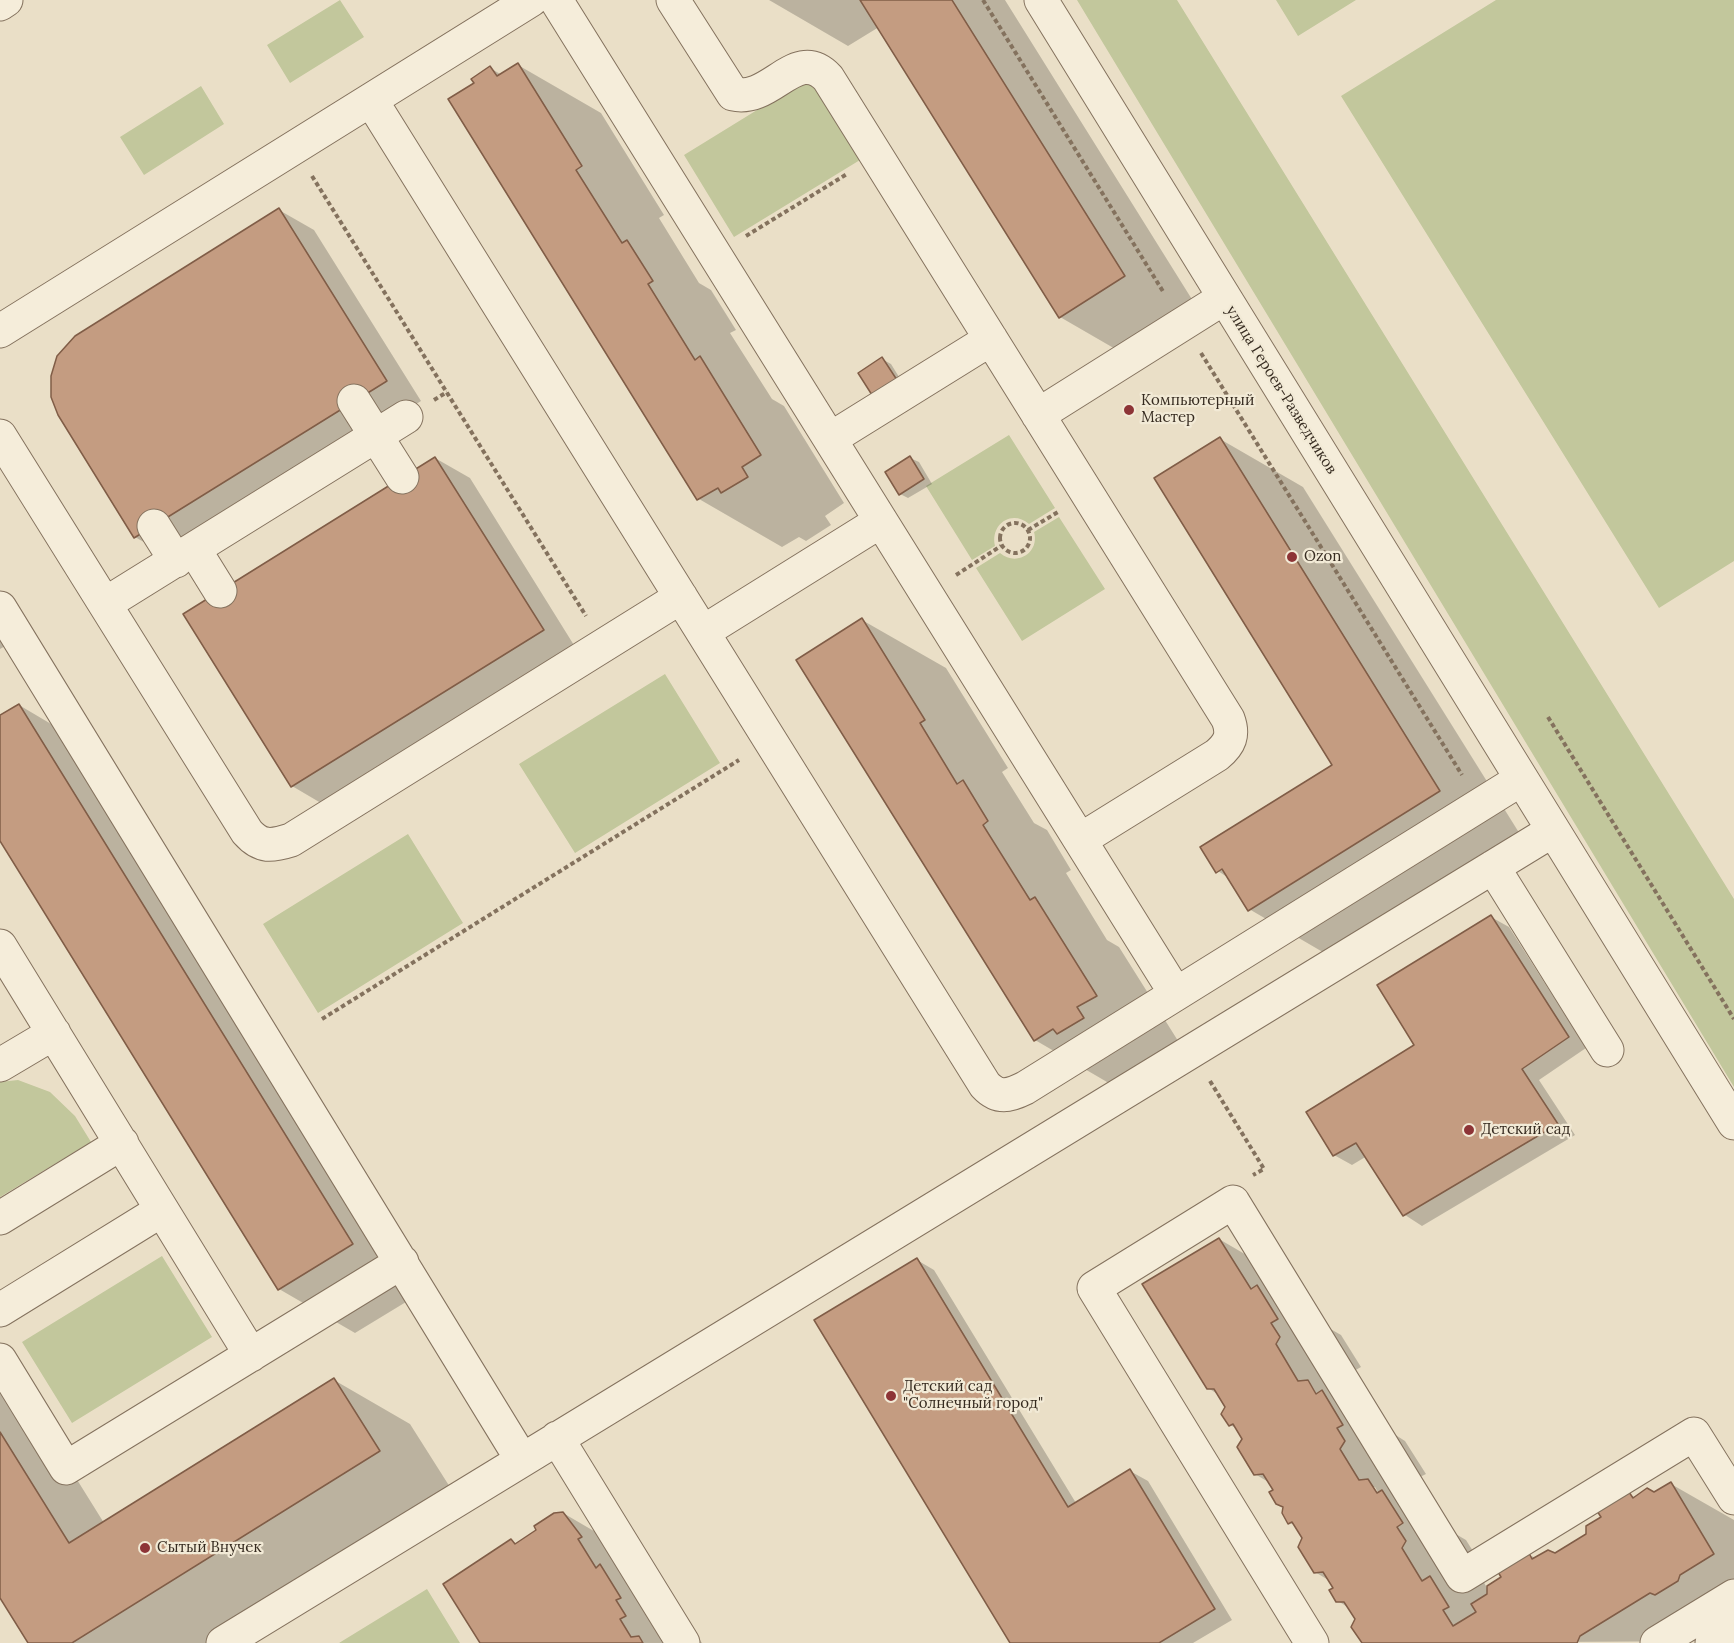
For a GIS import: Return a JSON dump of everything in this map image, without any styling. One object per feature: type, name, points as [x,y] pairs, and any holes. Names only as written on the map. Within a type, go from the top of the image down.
[{"type":"street","points":[[0,4],[6,0]]},
{"type":"street","points":[[0,331],[531,0]]},
{"type":"street","points":[[556,0],[1176,994]]},
{"type":"street","points":[[673,0],[733,94],[745,97],[758,93],[796,69],[807,65],[820,69],[828,78],[1228,719],[1233,732],[1227,746],[1217,755],[1080,840]]},
{"type":"street","name":"улица Героев-Разведчиков","points":[[1041,0],[1520,780],[1734,1123]]},
{"type":"street","points":[[371,100],[978,1075],[993,1094],[1009,1096],[1025,1088],[1520,780]]},
{"type":"street","points":[[1038,415],[1224,298]]},
{"type":"street","points":[[830,439],[991,339]]},
{"type":"street","points":[[354,401],[402,477]]},
{"type":"street","points":[[105,604],[406,417]]},
{"type":"street","points":[[0,436],[247,832],[256,842],[272,846],[291,840],[681,597]]},
{"type":"street","points":[[703,632],[881,521]]},
{"type":"street","points":[[154,526],[220,591]]},
{"type":"street","points":[[0,608],[9,642],[402,1262],[522,1460]]},
{"type":"street","points":[[224,1643],[1552,831]]},
{"type":"street","points":[[1493,867],[1607,1050]]},
{"type":"street","points":[[0,946],[251,1355]]},
{"type":"street","points":[[0,1065],[54,1033]]},
{"type":"street","points":[[0,1218],[122,1143]]},
{"type":"street","points":[[1312,1643],[1094,1288],[1233,1202],[1462,1576],[1694,1434],[1734,1498]]},
{"type":"street","points":[[0,1310],[162,1210]]},
{"type":"street","points":[[0,1360],[66,1468],[402,1262]]},
{"type":"street","points":[[557,1438],[683,1643]]},
{"type":"street","points":[[1657,1643],[1734,1596]]},
{"type":"street","points":[[1712,1643],[1734,1630]]},
{"type":"path","points":[[983,0],[1462,777]]},
{"type":"path","points":[[294,148],[604,644]]},
{"type":"path","points":[[716,255],[877,156]]},
{"type":"path","points":[[1011,523],[1020,524],[1028,530],[1030,539],[1027,549],[1018,554],[1009,553],[1001,546],[999,537],[1003,529],[1011,523]]},
{"type":"path","points":[[927,593],[1001,546]]},
{"type":"path","points":[[1548,717],[1734,1019]]},
{"type":"path","points":[[322,1019],[770,740]]},
{"type":"path","points":[[1203,1071],[1264,1169],[1244,1181]]},
{"type":"green space","points":[[340,0],[364,37],[290,83],[267,45]]},
{"type":"green space","points":[[1077,0],[1177,0],[1734,899],[1734,1087]]},
{"type":"green space","points":[[1276,0],[1356,0],[1298,36]]},
{"type":"green space","points":[[1496,0],[1734,0],[1734,561],[1659,608],[1341,96]]},
{"type":"green space","points":[[809,78],[860,160],[734,237],[684,155]]},
{"type":"green space","points":[[201,86],[224,124],[144,175],[120,137]]},
{"type":"green space","points":[[1009,435],[1055,508],[1029,524],[1016,518],[1004,521],[996,531],[995,546],[972,560],[926,486]]},
{"type":"green space","points":[[1059,517],[1105,589],[1022,641],[976,568],[1000,553],[1013,559],[1025,556],[1033,546],[1034,532]]},
{"type":"green space","points":[[665,674],[720,763],[575,853],[519,764]]},
{"type":"green space","points":[[408,834],[463,923],[318,1013],[263,924]]},
{"type":"green space","points":[[18,1080],[50,1092],[75,1116],[91,1142],[0,1197],[0,1082]]},
{"type":"green space","points":[[162,1256],[212,1337],[72,1423],[22,1342]]},
{"type":"green space","points":[[427,1589],[460,1643],[339,1643]]},
{"type":"building","points":[[860,0],[952,0],[1125,276],[1059,318]]},
{"type":"building","points":[[518,63],[582,166],[576,170],[622,243],[627,240],[653,281],[648,284],[695,360],[700,356],[761,455],[742,467],[748,477],[721,493],[718,488],[697,500],[448,99],[474,83],[471,79],[490,66],[497,76]]},
{"type":"building","points":[[279,208],[387,381],[134,538],[58,415],[51,397],[51,376],[57,356],[75,336]]},
{"type":"building","points":[[882,357],[897,380],[872,395],[858,373]]},
{"type":"building","points":[[1220,437],[1440,791],[1248,911],[1222,869],[1216,873],[1200,847],[1332,765],[1154,478]]},
{"type":"building","points":[[910,456],[924,479],[899,495],[885,472]]},
{"type":"building","points":[[435,457],[544,630],[291,787],[183,614]]},
{"type":"building","points":[[862,618],[925,720],[920,723],[957,784],[963,780],[988,821],[983,825],[1030,900],[1035,897],[1097,996],[1077,1007],[1084,1018],[1057,1034],[1053,1029],[1034,1041],[796,660]]},
{"type":"building","points":[[19,704],[353,1244],[278,1290],[0,841],[0,715]]},
{"type":"building","points":[[1491,915],[1569,1037],[1522,1069],[1558,1124],[1403,1216],[1356,1143],[1333,1156],[1306,1112],[1414,1045],[1377,985]]},
{"type":"building","points":[[1219,1238],[1251,1289],[1257,1285],[1278,1319],[1271,1323],[1280,1337],[1276,1344],[1298,1381],[1308,1380],[1316,1394],[1322,1390],[1343,1425],[1337,1428],[1345,1441],[1340,1449],[1359,1480],[1368,1479],[1377,1493],[1382,1490],[1403,1523],[1397,1527],[1406,1541],[1402,1548],[1422,1581],[1430,1576],[1449,1607],[1443,1610],[1453,1626],[1476,1612],[1471,1604],[1487,1594],[1487,1586],[1501,1577],[1498,1572],[1529,1553],[1532,1559],[1548,1550],[1555,1553],[1586,1534],[1586,1526],[1601,1517],[1597,1511],[1629,1492],[1633,1498],[1647,1488],[1654,1492],[1671,1482],[1714,1554],[1680,1575],[1678,1581],[1655,1595],[1650,1593],[1580,1636],[1577,1643],[1362,1643],[1351,1627],[1355,1619],[1344,1602],[1336,1602],[1329,1590],[1333,1588],[1323,1572],[1314,1573],[1298,1547],[1302,1538],[1292,1522],[1288,1524],[1282,1513],[1283,1507],[1276,1504],[1269,1492],[1273,1490],[1263,1474],[1254,1475],[1237,1447],[1242,1439],[1233,1424],[1229,1426],[1221,1414],[1225,1407],[1214,1389],[1207,1389],[1142,1284]]},
{"type":"building","points":[[917,1258],[1068,1507],[1130,1469],[1215,1609],[1159,1643],[1010,1643],[814,1320]]},
{"type":"building","points":[[334,1378],[380,1451],[72,1643],[28,1643],[0,1598],[0,1432],[69,1543]]},
{"type":"building","points":[[563,1512],[582,1537],[578,1539],[596,1568],[600,1564],[621,1598],[616,1600],[626,1616],[620,1619],[631,1637],[639,1636],[643,1643],[480,1643],[443,1584],[511,1539],[515,1544],[536,1530],[534,1526],[554,1513]]},
{"type":"place","name":"Компьютерный Мастер","points":[[1129,410]]},
{"type":"place","name":"Ozon","points":[[1292,557]]},
{"type":"place","name":"Детский сад","points":[[1469,1130]]},
{"type":"place","name":"Детский сад \"Солнечный город\"","points":[[891,1396]]},
{"type":"place","name":"Сытый Внучек","points":[[145,1548]]}]
